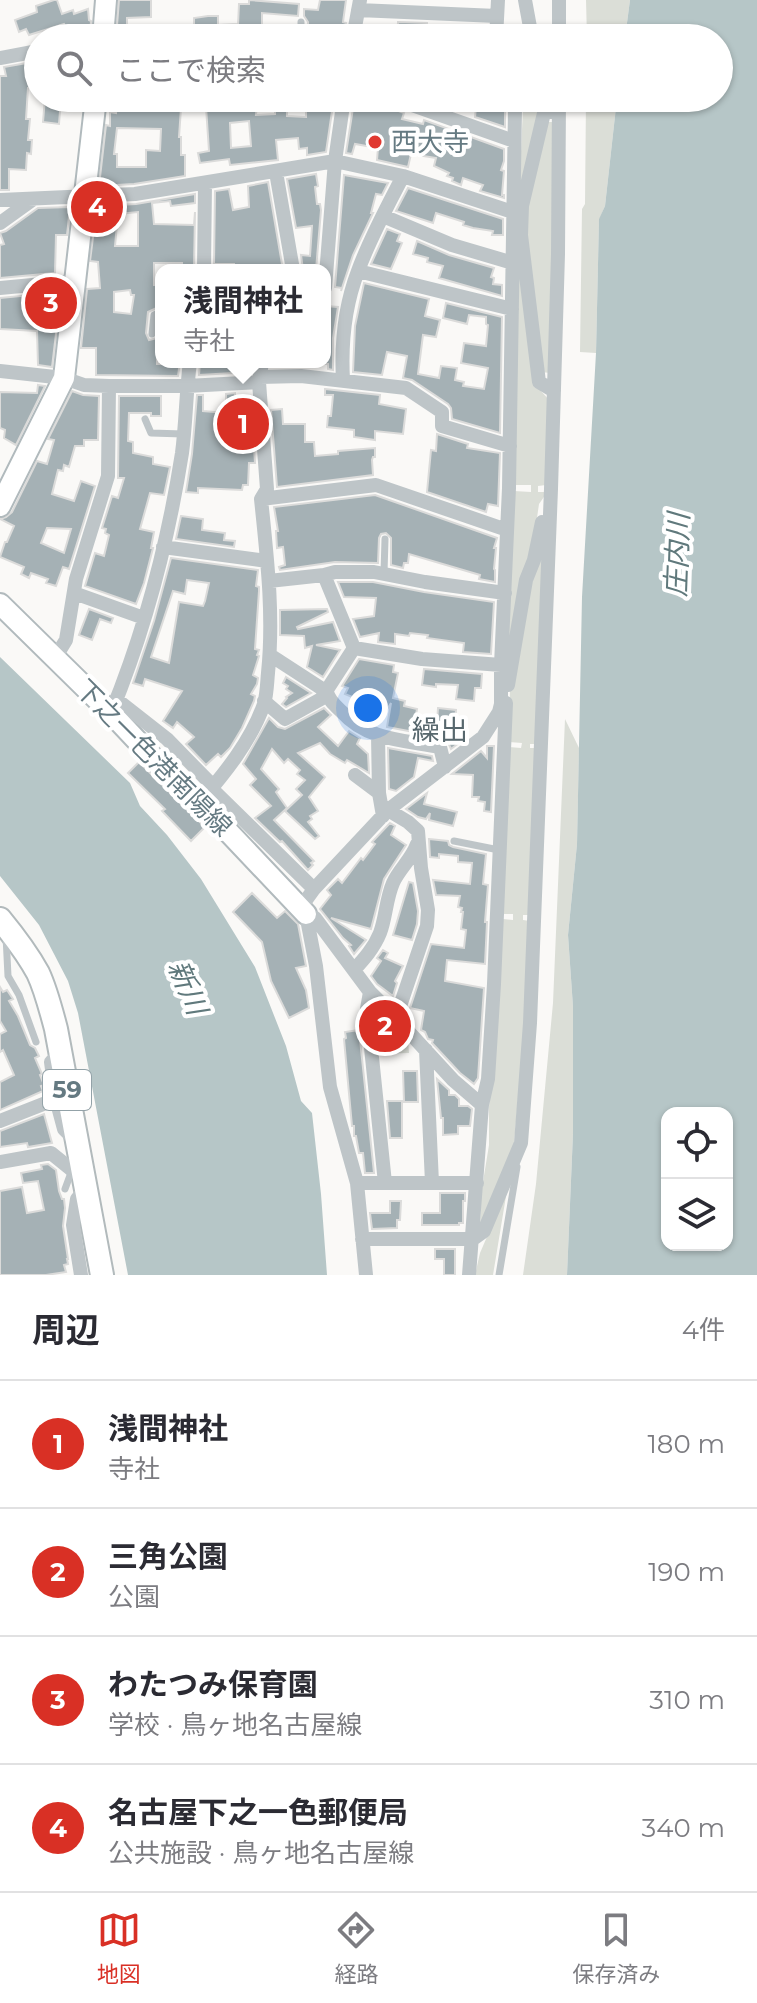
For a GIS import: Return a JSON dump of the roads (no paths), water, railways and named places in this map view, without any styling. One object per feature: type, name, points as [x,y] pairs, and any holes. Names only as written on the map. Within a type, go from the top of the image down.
[{"type":"main road","points":[[104,24],[106,0]]},
{"type":"main road","points":[[0,506],[64,378],[95,112]]},
{"type":"main road","name":"下之一色港南陽線","points":[[0,604],[55,658],[114,706],[161,766],[209,793],[303,911]]},
{"type":"main road","name":"59","points":[[3,922],[39,975],[48,1000],[77,1141],[76,1180],[102,1275]]},
{"type":"street","points":[[497,24],[498,0]]},
{"type":"street","points":[[525,0],[529,24]]},
{"type":"street","points":[[559,0],[559,24]]},
{"type":"street","points":[[359,5],[497,16]]},
{"type":"street","points":[[0,58],[24,54]]},
{"type":"street","points":[[327,264],[342,112]]},
{"type":"street","points":[[432,112],[514,141]]},
{"type":"street","points":[[515,112],[513,212],[539,382],[554,391]]},
{"type":"street","points":[[469,1275],[482,1105],[488,1079],[500,850],[504,744],[501,665],[510,446],[513,263],[522,206],[546,112]]},
{"type":"street","points":[[362,1239],[473,1239],[484,1231],[521,1143],[534,961],[554,391],[559,112]]},
{"type":"street","points":[[0,200],[135,194],[335,161],[403,176],[513,212]]},
{"type":"street","points":[[276,172],[292,264]]},
{"type":"street","points":[[343,380],[341,351],[358,271],[403,176]]},
{"type":"street","points":[[204,264],[205,183]]},
{"type":"street","points":[[0,223],[32,199]]},
{"type":"street","points":[[383,216],[452,245],[513,263]]},
{"type":"street","points":[[358,271],[512,309]]},
{"type":"street","points":[[0,288],[75,281]]},
{"type":"street","points":[[331,290],[352,293]]},
{"type":"street","points":[[331,350],[341,351]]},
{"type":"street","points":[[114,706],[152,596],[163,547],[182,451],[189,368]]},
{"type":"street","points":[[0,371],[64,378],[84,385],[187,386],[260,374],[406,388],[442,412],[442,426],[510,446]]},
{"type":"street","points":[[260,374],[267,489],[261,499],[269,581],[270,655],[264,701],[254,728],[209,793],[314,889]]},
{"type":"street","points":[[55,658],[66,640],[83,557],[108,476],[109,386]]},
{"type":"street","points":[[261,499],[376,485],[507,530]]},
{"type":"street","points":[[366,1275],[357,1183],[330,1087],[316,966],[303,911],[314,889],[385,813],[483,737],[499,712],[526,580],[544,516],[550,507]]},
{"type":"street","points":[[163,547],[267,561]]},
{"type":"street","points":[[269,581],[335,572],[374,572],[505,593]]},
{"type":"street","points":[[324,575],[354,648]]},
{"type":"street","points":[[74,593],[144,618]]},
{"type":"street","points":[[354,648],[422,659],[501,665]]},
{"type":"street","points":[[264,701],[285,719],[321,699],[354,648]]},
{"type":"street","points":[[270,655],[327,692],[350,721],[367,732],[440,747],[445,767]]},
{"type":"street","points":[[378,735],[379,793],[385,813]]},
{"type":"street","points":[[483,737],[504,744]]},
{"type":"street","points":[[355,775],[379,793]]},
{"type":"street","points":[[385,813],[408,822],[418,831],[428,910],[427,926],[396,1018]]},
{"type":"street","points":[[354,970],[370,953],[380,932],[395,879],[416,848],[418,836]]},
{"type":"street","points":[[303,911],[315,918],[370,992],[453,1080],[482,1105]]},
{"type":"street","points":[[370,992],[367,1009],[385,1183]]},
{"type":"street","points":[[426,1050],[432,1183]]},
{"type":"street","points":[[60,1054],[51,1062],[56,1099],[64,1129],[77,1141]]},
{"type":"street","points":[[0,1121],[56,1099]]},
{"type":"street","points":[[0,1162],[51,1153],[76,1180],[73,1225],[81,1275]]},
{"type":"street","points":[[357,1183],[477,1183]]},
{"type":"lane","points":[[152,334],[155,315]]},
{"type":"lane","points":[[145,419],[151,433],[183,434]]},
{"type":"lane","points":[[384,574],[385,539]]},
{"type":"lane","points":[[454,841],[500,850]]},
{"type":"lane","points":[[3,922],[8,976],[19,995],[36,1042]]},
{"type":"lane","points":[[499,1275],[521,1143]]},
{"type":"water","name":"庄内川","points":[[630,0],[757,0],[757,1275],[567,1275],[573,1133],[573,1007],[568,935],[577,844],[582,597],[596,353],[599,219],[605,206],[615,112],[733,112],[733,24],[627,24]]},
{"type":"water","name":"新川","points":[[0,657],[130,783],[140,806],[201,879],[255,967],[286,1046],[301,1101],[312,1113],[327,1275],[128,1275],[78,1013],[68,981],[39,925],[0,876]]},
{"type":"place","name":"西大寺","points":[[375,142]]},
{"type":"place","name":"名古屋下之一色郵便局","points":[[97,207]]},
{"type":"place","name":"わたつみ保育園","points":[[51,303]]},
{"type":"place","name":"浅間神社","points":[[243,424]]},
{"type":"place","name":"三角公園","points":[[385,1026]]},
{"type":"district","name":"繰出","points":[[440,730]]}]
